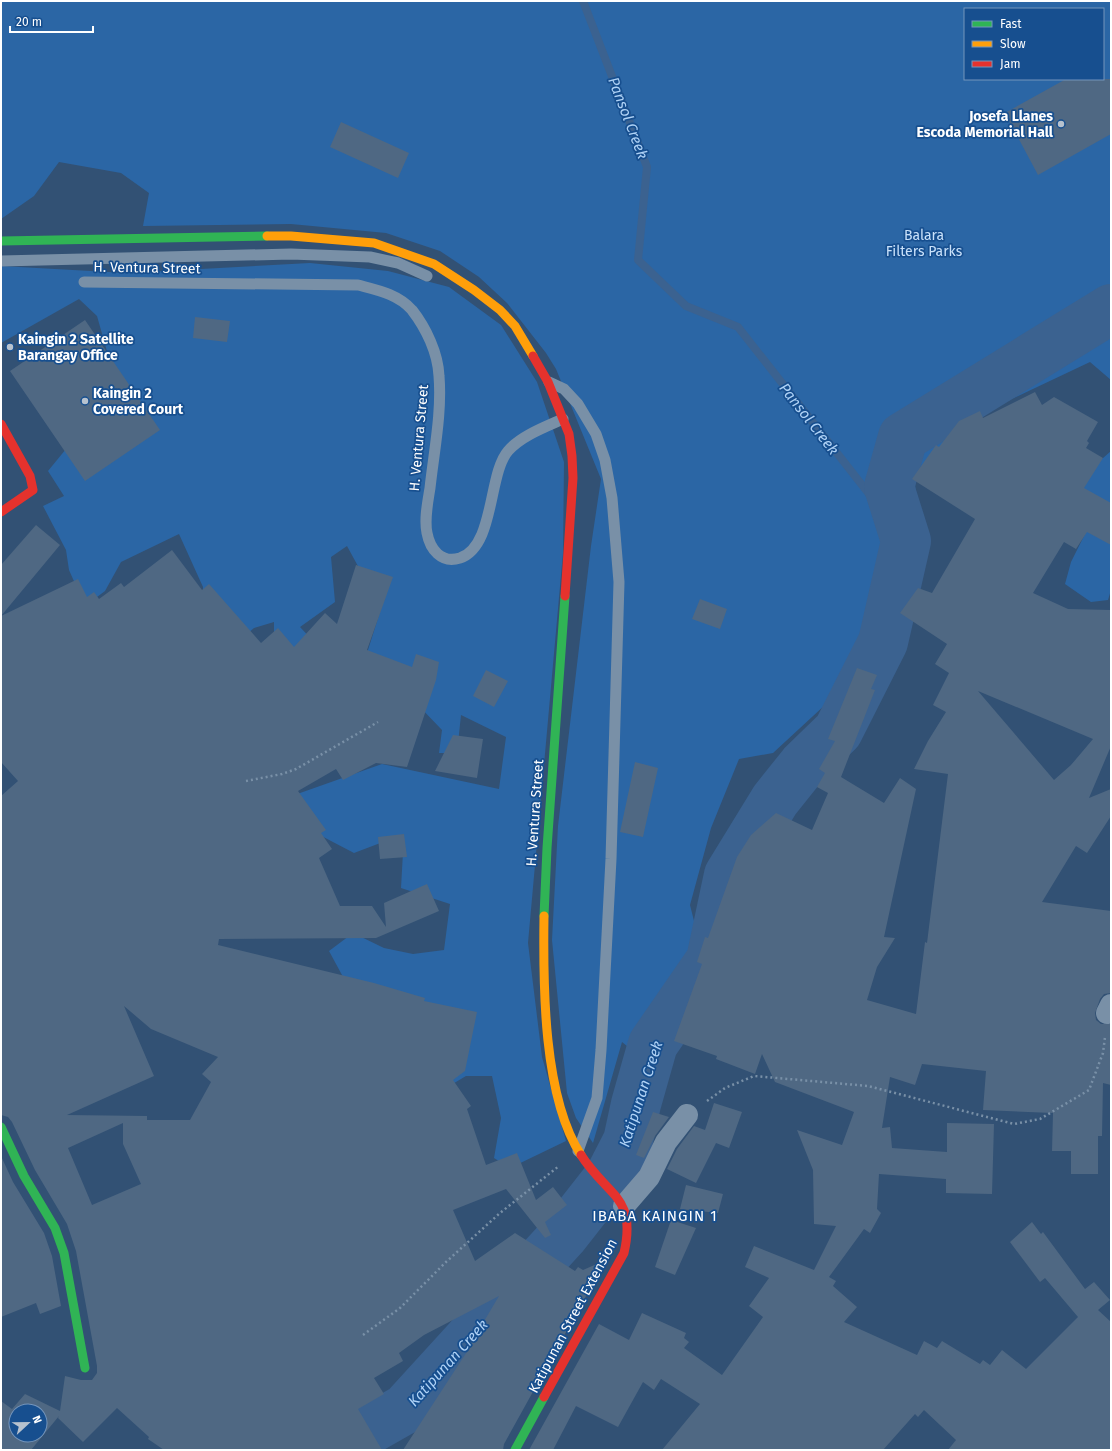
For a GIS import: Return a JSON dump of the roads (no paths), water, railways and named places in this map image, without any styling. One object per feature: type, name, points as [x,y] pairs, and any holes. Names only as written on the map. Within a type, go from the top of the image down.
[{"type":"street","name":"H. Ventura Street","points":[[1,241],[291,236],[374,243],[434,264],[474,290],[500,310],[515,326],[548,382],[569,434],[572,456],[573,478],[546,864],[543,946],[545,1001],[555,1086],[565,1119],[578,1151],[588,1167],[619,1199]]},
{"type":"street","points":[[1,424],[30,476],[33,490],[1,512]]},
{"type":"street","points":[[619,1199],[649,1177],[666,1142],[687,1115]]},
{"type":"street","points":[[1,1127],[24,1176],[55,1228],[64,1253],[85,1368]]},
{"type":"street","name":"Katipunan Street Extension","points":[[515,1450],[624,1253],[630,1231],[619,1199]]},
{"type":"lane","points":[[1,261],[291,254],[370,257],[398,264],[427,276]]},
{"type":"lane","name":"H. Ventura Street","points":[[84,282],[358,285],[381,290],[396,297],[411,309],[420,322],[432,345],[439,374],[440,406],[426,532],[437,555],[448,560],[461,558],[474,547],[483,532],[499,470],[507,452],[516,443],[563,419]]},
{"type":"lane","points":[[548,382],[564,389],[578,404],[596,434],[605,460],[612,498],[619,582],[611,859],[601,1050],[597,1098],[578,1151]]},
{"type":"waterway","name":"Pansol Creek","points":[[583,1],[647,167],[638,260],[686,306],[738,327],[906,541]]},
{"type":"waterway","name":"Katipunan Creek","points":[[333,1450],[405,1409],[563,1236],[610,1176],[628,1141],[636,1104],[653,1044],[711,960],[729,875],[775,800],[803,765],[838,731],[883,642],[906,541],[889,487],[903,437],[1111,309]]},
{"type":"place","name":"Josefa Llanes Escoda Memorial Hall","points":[[1061,124]]},
{"type":"place","name":"Kaingin 2 Satellite Barangay Office","points":[[10,347]]},
{"type":"place","name":"Kaingin 2 Covered Court","points":[[85,401]]},
{"type":"district","name":"IBABA KAINGIN 1","points":[[655,1216]]},
{"type":"park label","name":"Balara Filters Parks","points":[[924,244]]}]
